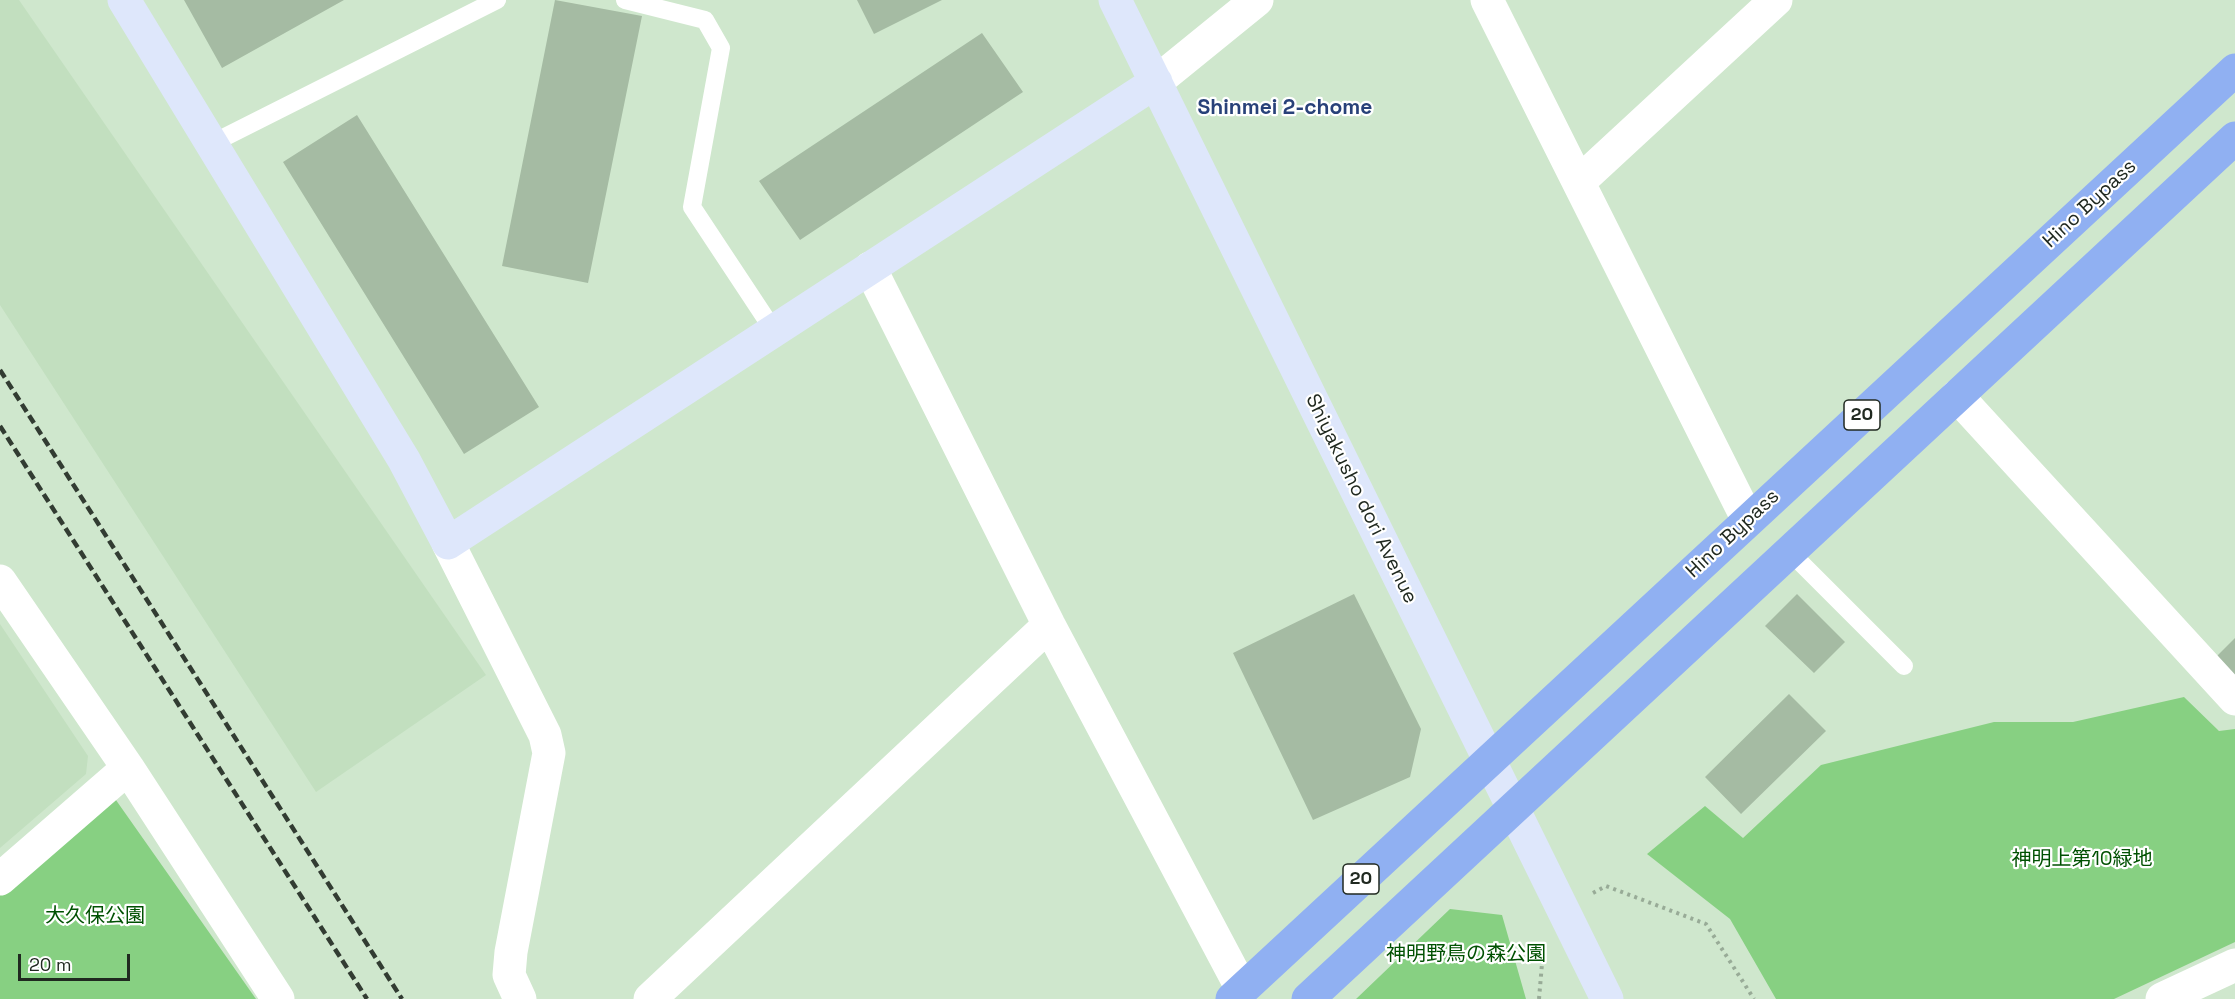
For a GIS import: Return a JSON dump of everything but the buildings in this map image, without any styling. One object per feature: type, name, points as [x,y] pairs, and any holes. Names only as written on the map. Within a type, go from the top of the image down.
[{"type":"highway","name":"Hino Bypass","points":[[1237,994],[2235,70]]},
{"type":"highway","name":"20","points":[[1308,999],[2235,138]]},
{"type":"street","points":[[124,0],[404,460],[545,735],[549,753],[511,952],[509,975],[520,999]]},
{"type":"street","name":"Shiyakusho dori Avenue","points":[[1115,0],[1515,807],[1607,999]]},
{"type":"street","points":[[448,543],[1156,82],[1257,0]]},
{"type":"street","points":[[1487,0],[1748,520]]},
{"type":"street","points":[[1579,182],[1776,0]]},
{"type":"street","points":[[870,268],[1237,994]]},
{"type":"street","points":[[1957,396],[2235,699]]},
{"type":"street","points":[[0,581],[128,768],[278,999]]},
{"type":"street","points":[[650,999],[1049,625]]},
{"type":"street","points":[[0,879],[128,768]]},
{"type":"street","points":[[2162,999],[2235,965]]},
{"type":"lane","points":[[213,143],[497,0]]},
{"type":"lane","points":[[625,0],[705,20],[721,48],[692,207],[774,331]]},
{"type":"lane","points":[[1790,552],[1904,666]]},
{"type":"path","points":[[1563,908],[1606,886],[1706,924],[1755,999]]},
{"type":"shaded area","points":[[0,0],[19,0],[486,675],[316,792],[0,305]]},
{"type":"shaded area","points":[[0,624],[88,756],[86,774],[0,848]]},
{"type":"green space","name":"神明上第10緑地","points":[[2184,697],[2219,731],[2235,729],[2235,942],[2114,999],[1776,999],[1730,919],[1647,854],[1705,806],[1743,838],[1821,765],[1994,722],[2073,722]]},
{"type":"green space","name":"大久保公園","points":[[111,793],[256,999],[0,999],[0,890]]},
{"type":"green space","name":"神明野鳥の森公園","points":[[1450,909],[1502,915],[1526,999],[1356,999]]},
{"type":"railway","points":[[0,370],[402,999]]},
{"type":"railway","points":[[0,426],[367,999]]},
{"type":"district","name":"Shinmei 2-chome","points":[[1285,108]]}]
